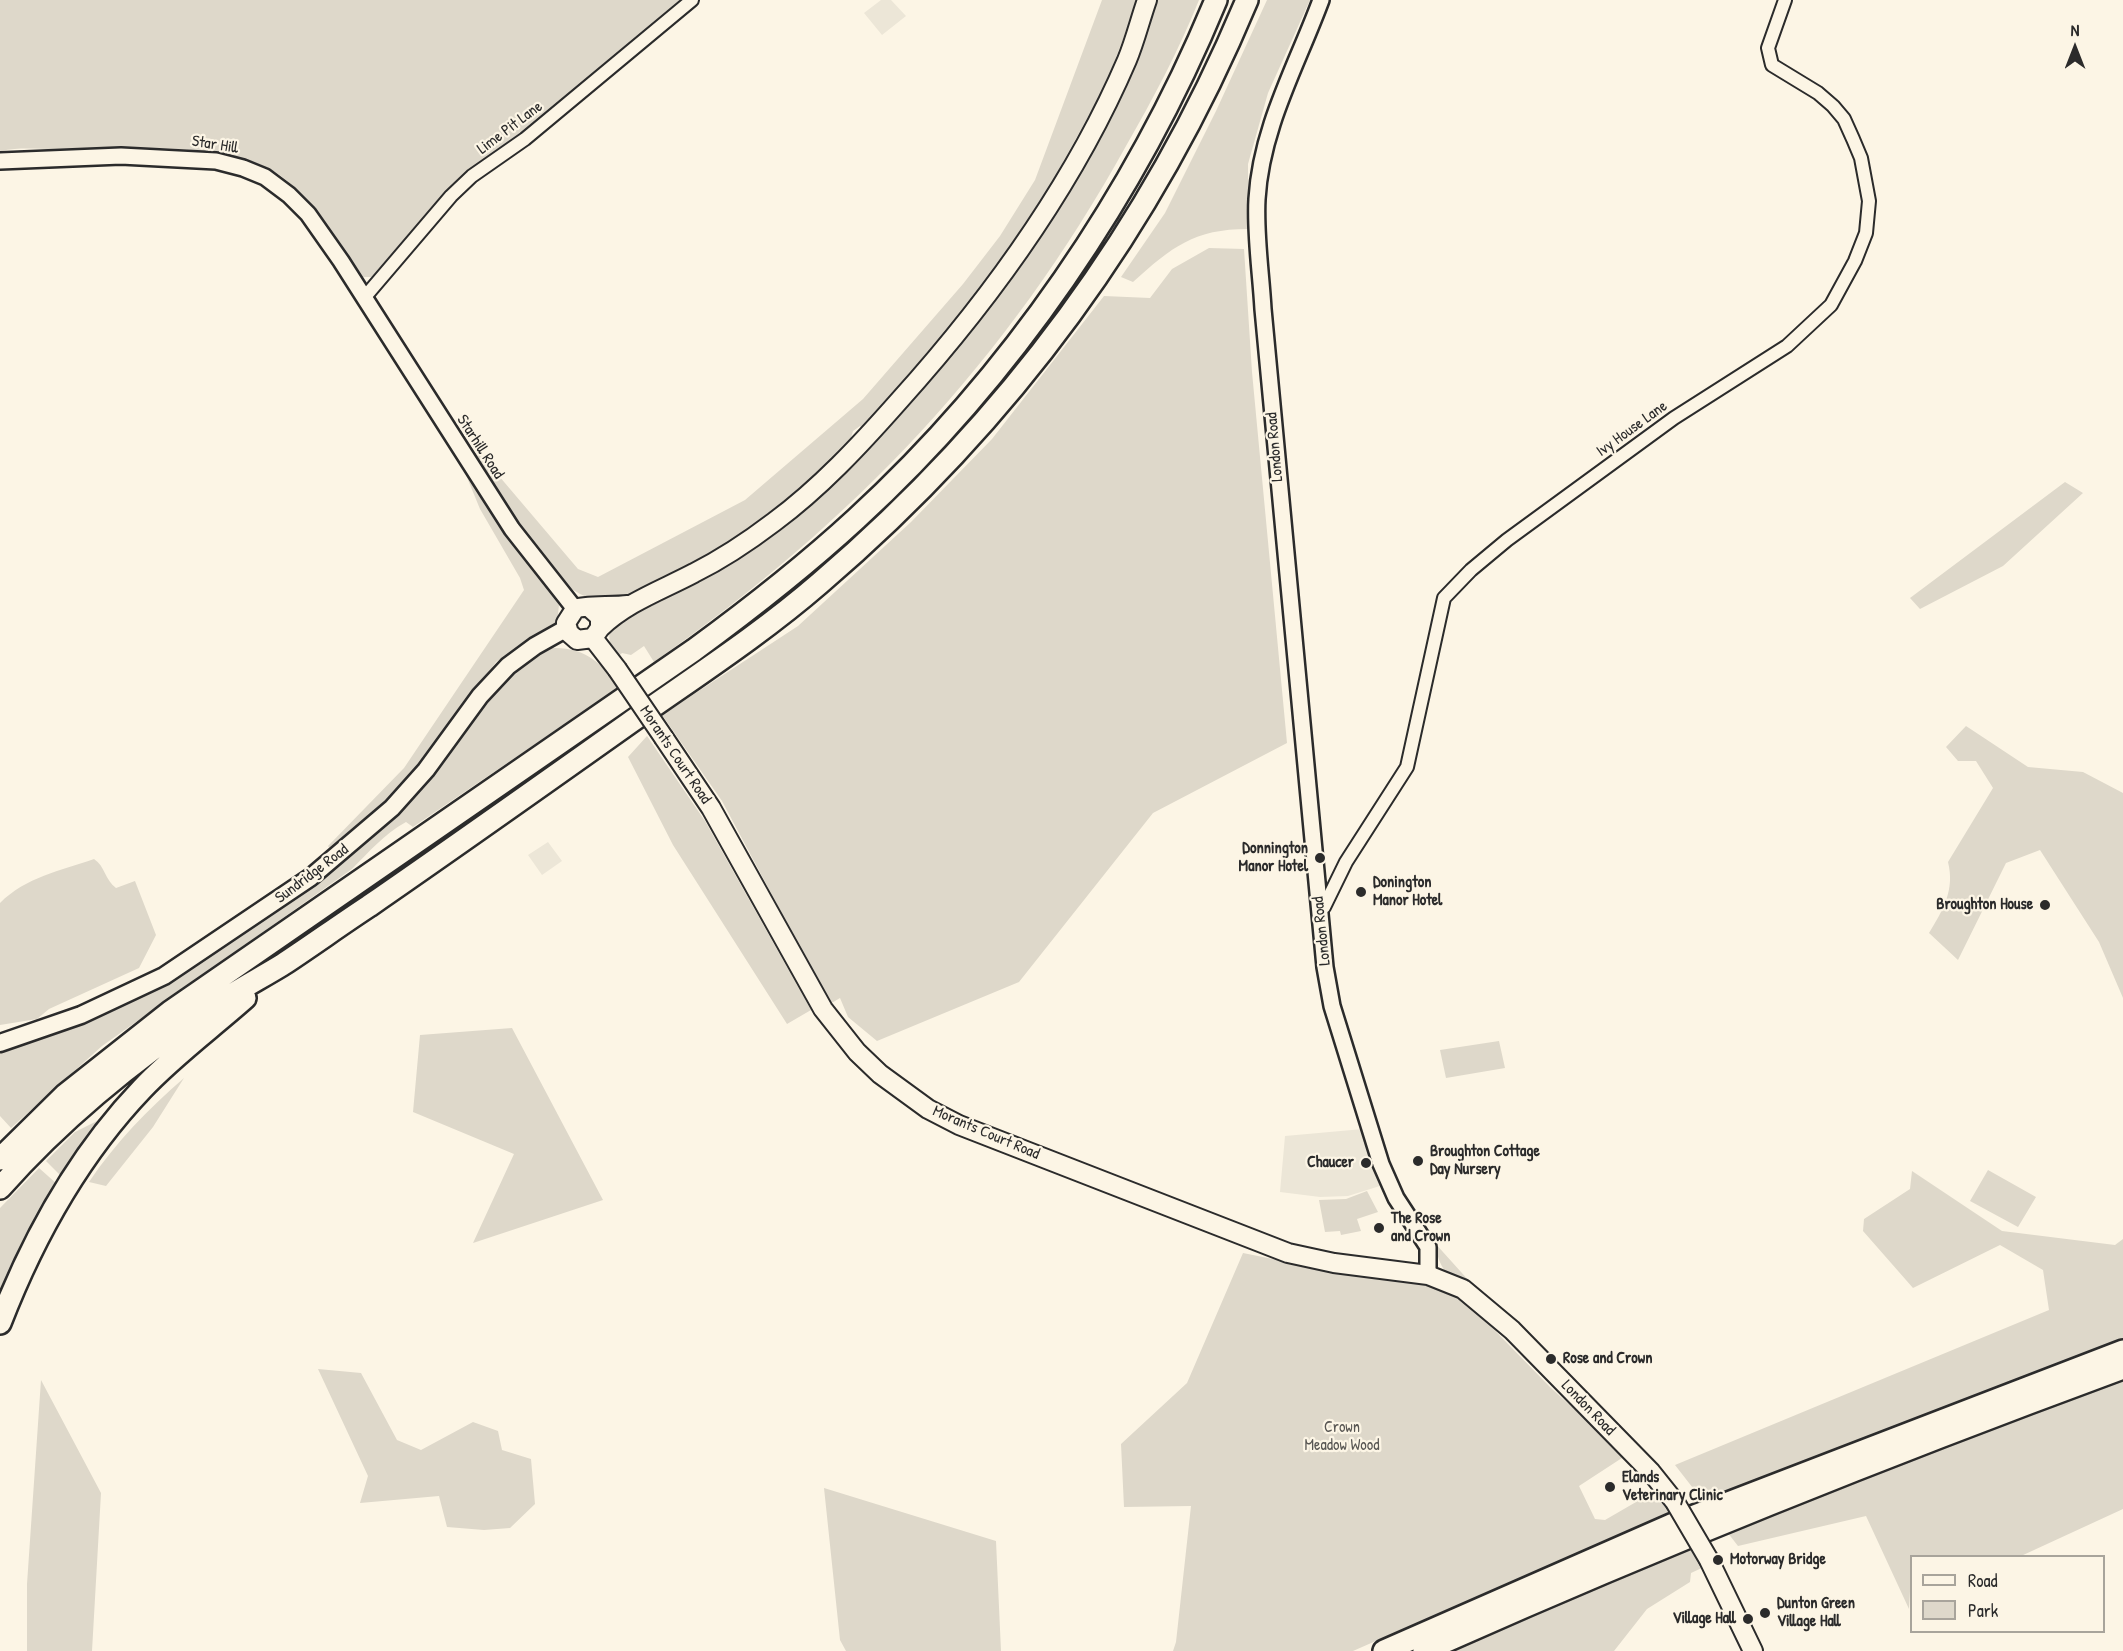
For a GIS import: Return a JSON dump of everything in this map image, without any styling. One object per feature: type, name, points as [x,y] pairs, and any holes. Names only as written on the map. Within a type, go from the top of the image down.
[{"type":"highway","points":[[0,1159],[65,1095],[136,1038],[694,650],[778,586],[857,517],[970,400],[1065,276],[1147,143],[1194,50],[1216,0]]},
{"type":"highway","points":[[0,1188],[60,1127],[120,1075],[216,1004],[283,964],[477,831],[752,636],[815,587],[925,487],[1027,374],[1112,257],[1185,133],[1246,0]]},
{"type":"highway","points":[[0,1323],[17,1281],[50,1215],[112,1122],[162,1069],[283,964]]},
{"type":"highway","points":[[1384,1651],[1671,1525],[2123,1351]]},
{"type":"highway","points":[[1424,1651],[1769,1503],[2123,1368]]},
{"type":"main road","points":[[629,605],[582,608],[567,617],[567,628],[577,640],[597,633],[629,605],[705,567],[775,521],[811,492],[867,437],[918,381],[994,284],[1064,181],[1099,120],[1128,58],[1147,0]]},
{"type":"main road","points":[[582,608],[597,613],[597,633]]},
{"type":"main road","name":"Sundridge Road","points":[[0,1042],[81,1015],[164,976],[311,877],[392,808],[426,770],[480,696],[508,666],[535,646],[567,628]]},
{"type":"main road","name":"Morants Court Road","points":[[597,633],[617,669],[711,808],[823,1009],[857,1052],[902,1092],[959,1125],[1288,1253],[1334,1263],[1428,1275]]},
{"type":"main road","name":"London Road","points":[[1428,1275],[1463,1289],[1495,1313],[1651,1472],[1676,1502],[1709,1560],[1753,1651]]},
{"type":"street","name":"Lime Pit Lane","points":[[364,298],[451,196],[472,176],[525,139],[692,0]]},
{"type":"street","name":"London Road","points":[[1321,0],[1270,131],[1257,199],[1271,400],[1325,967],[1332,1006],[1381,1164],[1396,1198],[1428,1248],[1428,1275]]},
{"type":"street","name":"Ivy House Lane","points":[[1320,910],[1324,907],[1346,862],[1407,767],[1444,598],[1471,570],[1507,540],[1674,418],[1787,346],[1832,306],[1855,261],[1866,233],[1869,201],[1861,158],[1844,119],[1833,106],[1818,93],[1772,65],[1768,48],[1785,0]]},
{"type":"street","name":"Star Hill","points":[[0,161],[49,157],[155,157],[216,161],[243,168],[265,177],[302,208],[364,298]]},
{"type":"street","name":"Starhill Road","points":[[364,298],[512,529],[582,608]]},
{"type":"shaded area","points":[[881,0],[891,0],[906,16],[882,35],[864,13]]},
{"type":"shaded area","points":[[548,842],[562,861],[542,875],[528,855]]},
{"type":"shaded area","points":[[1363,1129],[1383,1185],[1348,1196],[1320,1197],[1280,1192],[1285,1136]]},
{"type":"green space","points":[[0,0],[680,0],[547,114],[448,189],[372,277],[363,277],[350,268],[326,225],[304,196],[281,176],[259,164],[233,156],[172,149],[27,148],[0,151]]},
{"type":"green space","points":[[1102,0],[1138,0],[1105,86],[1047,191],[961,317],[863,429],[860,426],[853,431],[849,444],[761,519],[721,548],[681,572],[643,591],[608,599],[580,594],[568,586],[505,503],[469,450],[482,456],[578,569],[598,577],[745,500],[863,399],[963,284],[1000,236],[1035,180]]},
{"type":"green space","points":[[1157,0],[1199,0],[1156,92],[1080,224],[1030,298],[977,367],[920,432],[860,494],[795,553],[727,608],[654,662],[644,646],[631,655],[622,653],[618,657],[610,640],[614,622],[723,567],[794,518],[862,457],[922,390],[1021,260],[1082,169],[1109,122],[1126,86]]},
{"type":"green space","points":[[1267,0],[1310,0],[1268,93],[1248,164],[1248,229],[1213,232],[1198,237],[1172,250],[1133,282],[1121,277],[1165,213],[1216,111]]},
{"type":"green space","points":[[1209,248],[1244,249],[1252,372],[1287,743],[1153,813],[1019,982],[877,1041],[848,1017],[840,998],[830,1004],[722,801],[662,715],[798,626],[911,522],[992,439],[1104,296],[1150,298],[1172,269]]},
{"type":"green space","points":[[459,458],[559,605],[557,623],[517,646],[496,662],[397,795],[332,852],[328,846],[404,768],[524,590],[520,578],[480,509]]},
{"type":"green space","points":[[2065,482],[2083,493],[2003,566],[1920,609],[1910,598]]},
{"type":"green space","points":[[552,648],[574,650],[592,658],[607,672],[620,690],[578,715],[413,827],[406,822],[391,832],[352,869],[102,1046],[11,1128],[0,1116],[0,1051],[88,1022],[90,1018],[124,1004],[188,969],[250,928],[394,815],[442,762],[485,703],[509,676],[537,655]]},
{"type":"green space","points":[[1966,726],[2028,767],[2083,772],[2123,793],[2123,998],[2099,942],[2040,850],[2006,863],[1958,960],[1929,933],[1943,908],[1949,891],[1948,862],[1993,788],[1976,761],[1958,761],[1946,747]]},
{"type":"green space","points":[[647,736],[705,821],[811,1010],[787,1024],[673,845],[628,757]]},
{"type":"green space","points":[[94,859],[101,865],[109,881],[116,888],[135,881],[156,935],[139,968],[49,1009],[37,1019],[0,1025],[0,903],[32,881]]},
{"type":"green space","points":[[512,1028],[603,1200],[473,1243],[514,1154],[413,1112],[420,1035]]},
{"type":"green space","points":[[1499,1041],[1505,1068],[1446,1078],[1440,1050]]},
{"type":"green space","points":[[184,1078],[153,1127],[106,1186],[89,1182],[133,1127]]},
{"type":"green space","points":[[99,1120],[62,1177],[46,1161],[75,1132]]},
{"type":"green space","points":[[39,1168],[57,1184],[12,1265],[0,1296],[0,1208]]},
{"type":"green space","points":[[1988,1170],[2036,1197],[2018,1227],[1970,1201]]},
{"type":"green space","points":[[1912,1171],[2002,1231],[2115,1245],[2123,1239],[2123,1509],[2023,1555],[1910,1555],[1909,1609],[1866,1516],[1738,1546],[1675,1465],[2049,1310],[2043,1270],[2000,1245],[1913,1288],[1863,1231],[1864,1219],[1910,1189]]},
{"type":"green space","points":[[1367,1191],[1378,1212],[1357,1219],[1361,1231],[1341,1235],[1340,1231],[1325,1232],[1319,1200],[1346,1199]]},
{"type":"green space","points":[[1434,1242],[1470,1282],[1470,1286],[1444,1270]]},
{"type":"green space","name":"Crown Meadow Wood","points":[[1243,1253],[1332,1271],[1380,1274],[1436,1285],[1469,1304],[1550,1387],[1625,1456],[1579,1486],[1595,1519],[1605,1520],[1655,1491],[1670,1512],[1353,1651],[1173,1651],[1176,1642],[1191,1506],[1124,1507],[1121,1444],[1187,1383]]},
{"type":"green space","points":[[318,1369],[361,1373],[397,1440],[421,1450],[473,1422],[498,1431],[502,1450],[531,1459],[535,1504],[510,1528],[484,1530],[447,1527],[439,1496],[360,1503],[368,1476]]},
{"type":"green space","points":[[41,1380],[101,1493],[92,1651],[27,1651],[27,1584]]},
{"type":"green space","points":[[824,1488],[996,1541],[1001,1651],[846,1651],[840,1640]]},
{"type":"green space","points":[[1694,1545],[1706,1566],[1691,1573],[1690,1582],[1647,1609],[1614,1651],[1452,1651]]},
{"type":"place","name":"Donnington Manor Hotel","points":[[1320,858]]},
{"type":"place","name":"Donington Manor Hotel","points":[[1361,892]]},
{"type":"place","name":"Broughton House","points":[[2045,905]]},
{"type":"place","name":"Broughton Cottage Day Nursery","points":[[1418,1161]]},
{"type":"place","name":"Chaucer","points":[[1366,1163]]},
{"type":"place","name":"The Rose and Crown","points":[[1379,1228]]},
{"type":"place","name":"Rose and Crown","points":[[1551,1359]]},
{"type":"place","name":"Elands Veterinary Clinic","points":[[1610,1487]]},
{"type":"place","name":"Motorway Bridge","points":[[1718,1560]]},
{"type":"place","name":"Dunton Green Village Hall","points":[[1765,1613]]},
{"type":"place","name":"Village Hall","points":[[1748,1619]]}]
